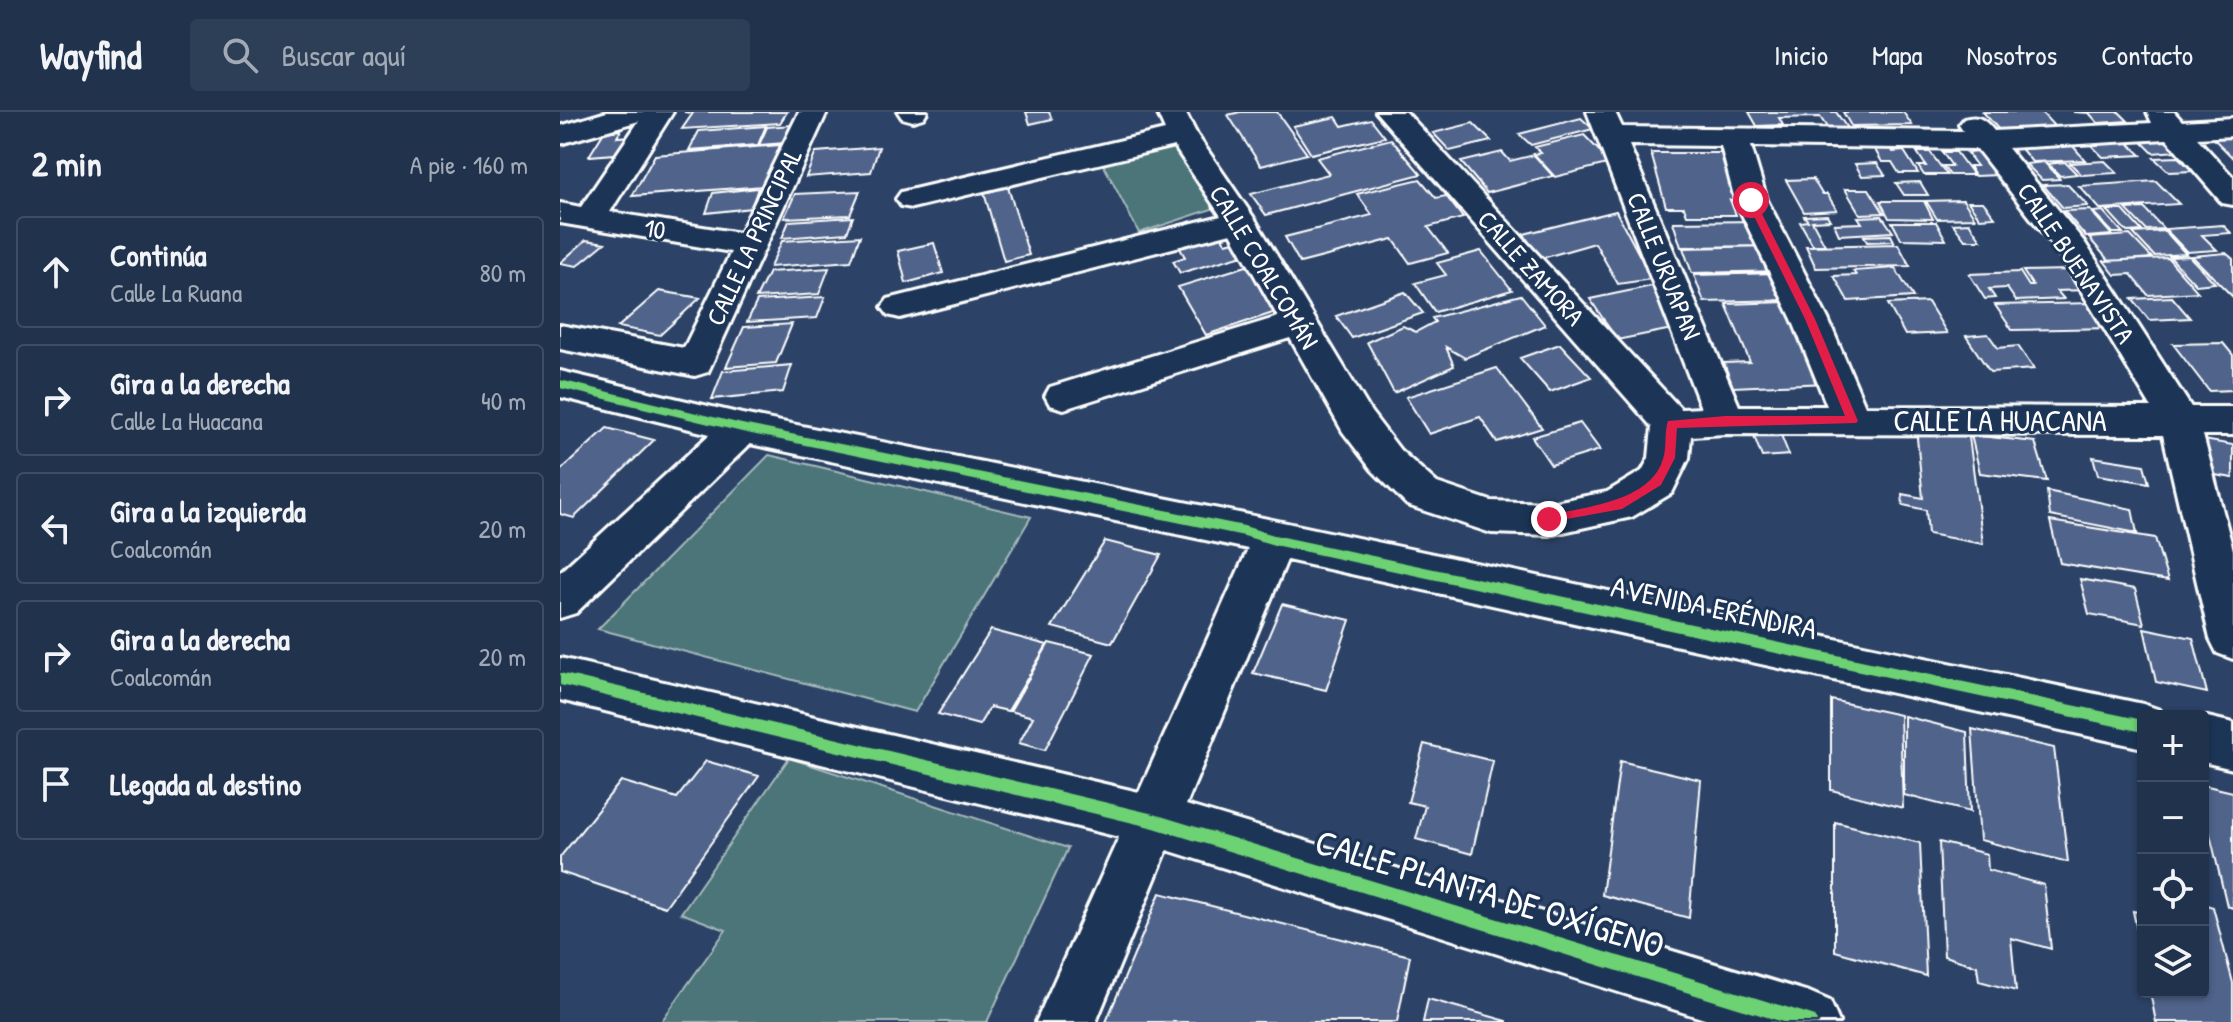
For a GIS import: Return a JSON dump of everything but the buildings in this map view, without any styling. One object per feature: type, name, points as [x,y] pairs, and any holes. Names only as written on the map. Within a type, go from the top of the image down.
[{"type":"street","points":[[569,125],[638,112]]},
{"type":"street","points":[[575,215],[659,112]]},
{"type":"street","name":"CALLE LA PRINCIPAL","points":[[560,337],[695,363],[813,112]]},
{"type":"street","name":"CALLE ZAMORA","points":[[1390,112],[1672,424]]},
{"type":"street","name":"CALLE BUENAVISTA","points":[[1961,112],[1989,140],[2073,250],[2180,422],[2233,639]]},
{"type":"street","points":[[2166,121],[2233,196]]},
{"type":"street","points":[[1606,124],[1665,124],[1733,137],[1989,140],[2166,121],[2233,127]]},
{"type":"street","points":[[912,199],[1176,123]]},
{"type":"street","name":"CALLE COALCOMÁN","points":[[1176,123],[1240,221],[1357,422],[1386,460],[1422,494],[1491,517],[1549,519],[1617,506],[1657,482],[1669,458],[1672,424]]},
{"type":"street","name":"CALLE URUAPAN","points":[[1606,124],[1725,420]]},
{"type":"street","points":[[1733,137],[1751,200],[1810,319],[1852,421]]},
{"type":"street","name":"10","points":[[575,215],[751,245]]},
{"type":"street","points":[[900,307],[1240,221]]},
{"type":"street","points":[[1064,396],[1299,323]]},
{"type":"street","name":"AVENIDA ERÉNDIRA","points":[[560,384],[742,428],[1244,531],[1274,540],[2137,725]]},
{"type":"street","name":"CALLE LA HUACANA","points":[[1672,424],[1725,420],[2233,421]]},
{"type":"street","points":[[560,600],[742,428]]},
{"type":"street","points":[[1066,1022],[1274,540]]},
{"type":"street","name":"CALLE PLANTA DE OXÍGENO","points":[[560,679],[1154,821],[1809,1022]]},
{"type":"street","points":[[2209,740],[2233,746]]},
{"type":"green space","points":[[1181,140],[1215,208],[1139,233],[1101,160]]},
{"type":"green space","points":[[769,455],[1031,517],[915,712],[598,629]]},
{"type":"green space","points":[[789,758],[1068,848],[987,1022],[661,1022],[726,930],[681,913]]},
{"type":"cycle path","points":[[560,384],[742,428],[1244,531],[1274,540],[2137,725]]},
{"type":"cycle path","points":[[560,679],[1154,821],[1809,1022]]},
{"type":"route","points":[[1549,519],[1617,506],[1657,482],[1669,458],[1672,424],[1725,420],[1852,421],[1810,319],[1751,200]]}]
